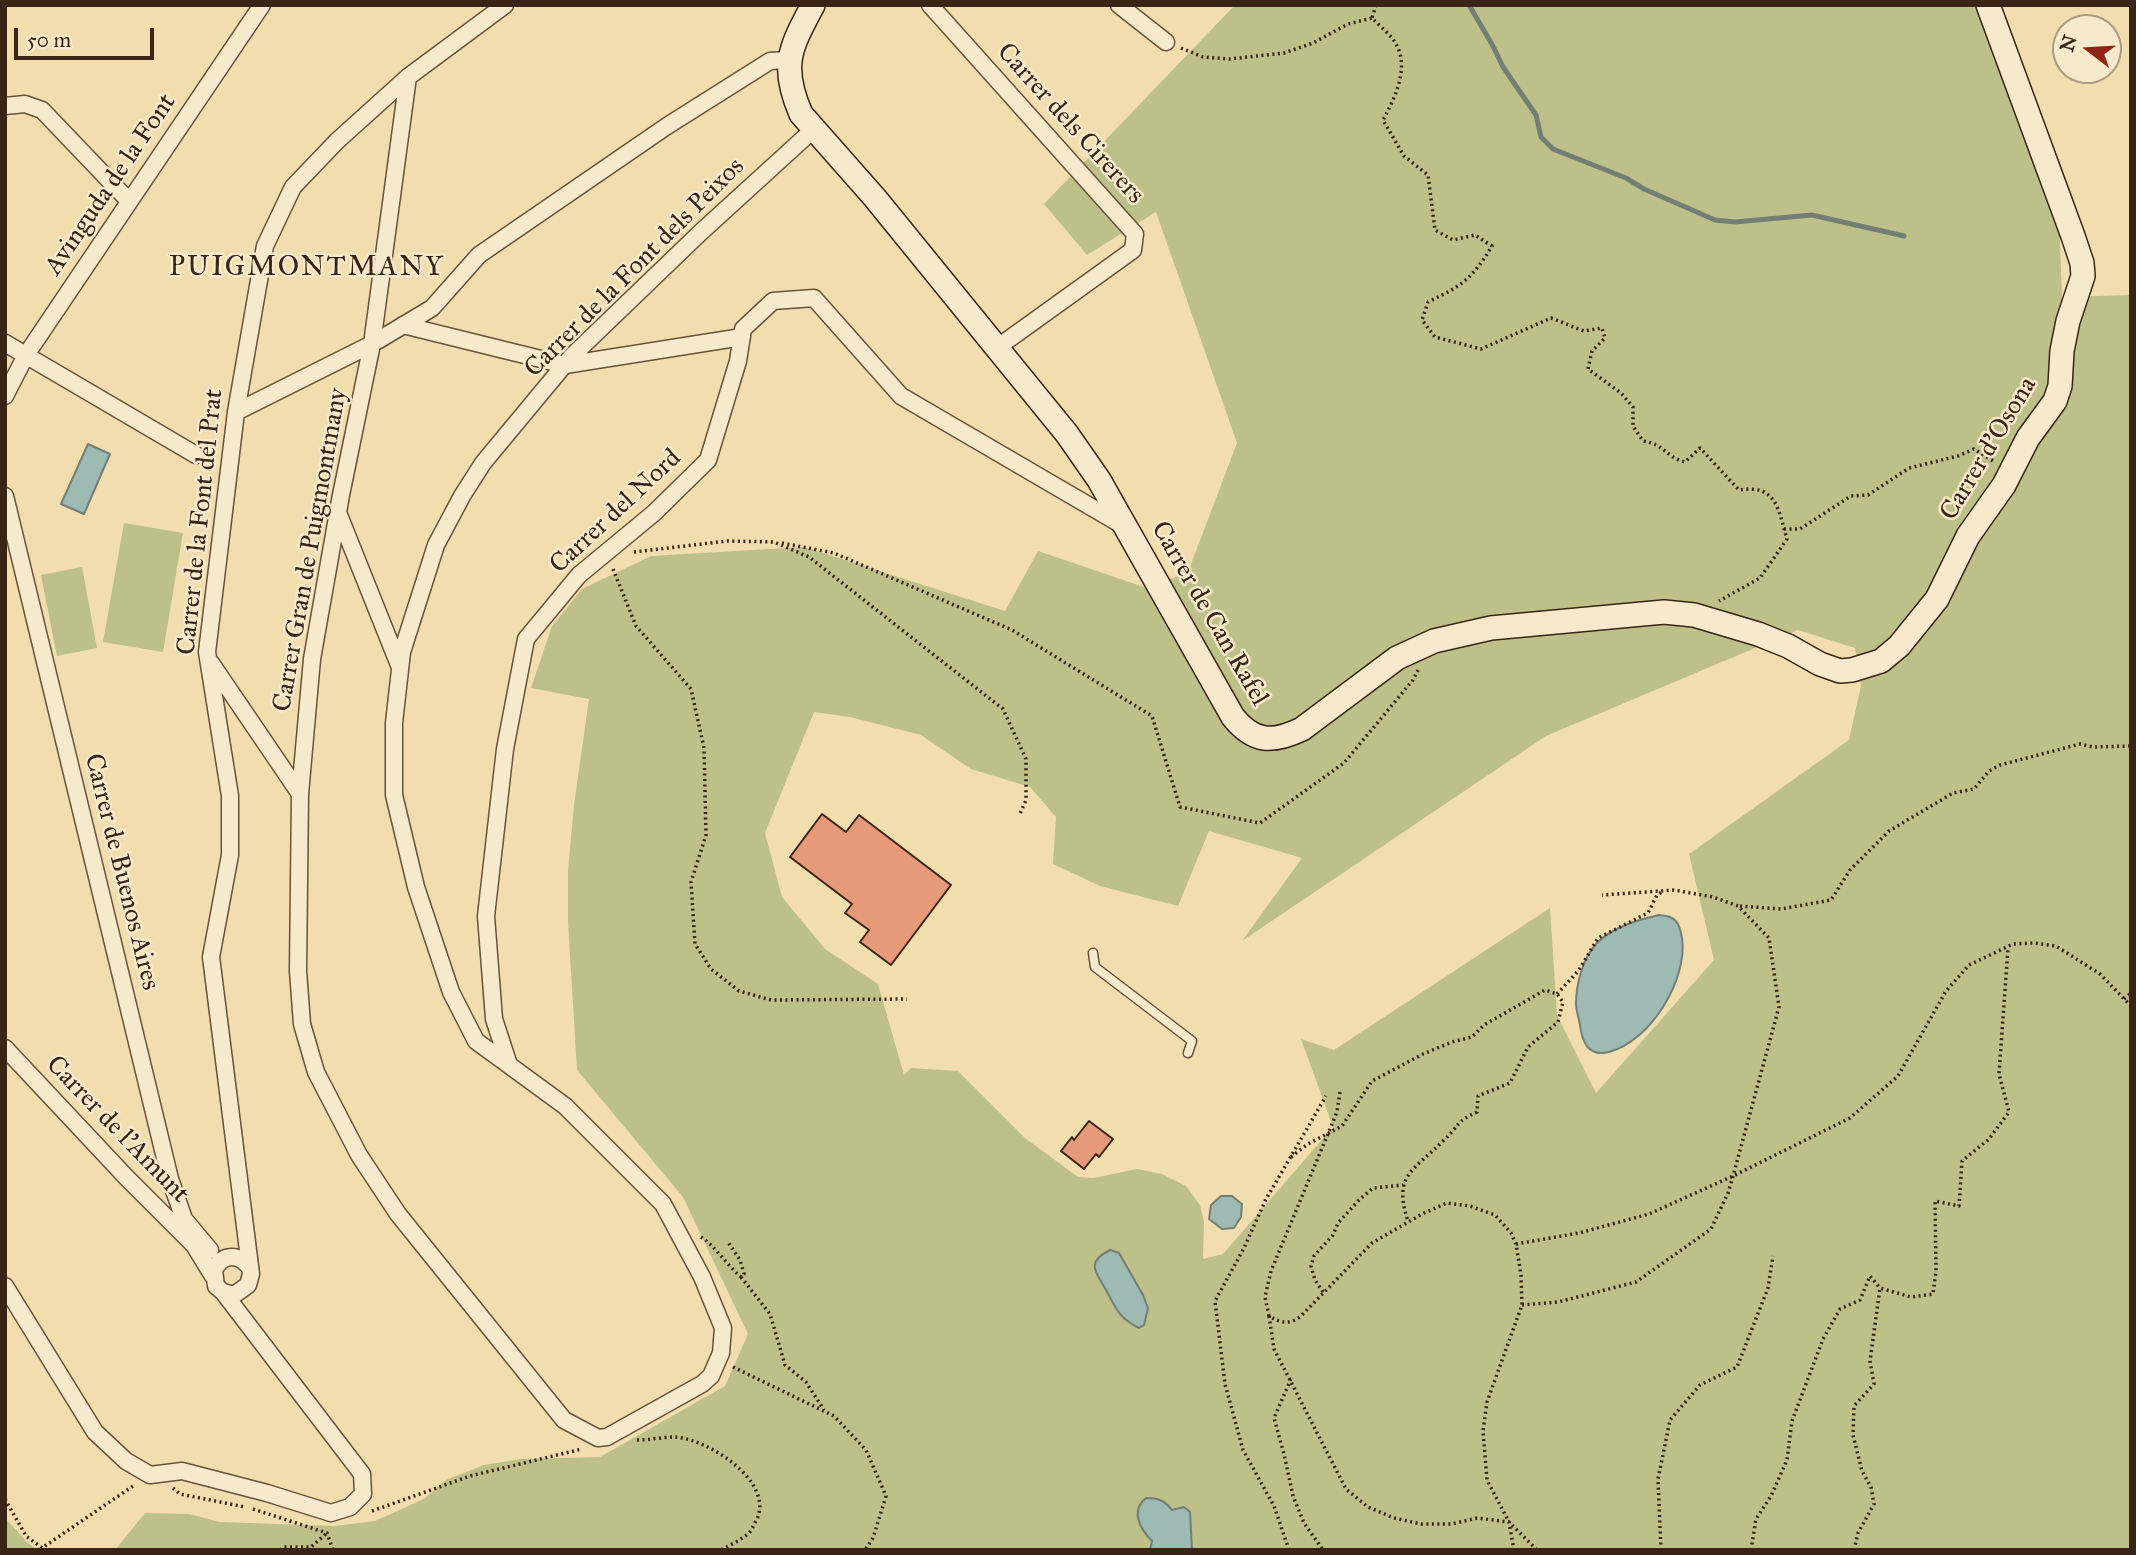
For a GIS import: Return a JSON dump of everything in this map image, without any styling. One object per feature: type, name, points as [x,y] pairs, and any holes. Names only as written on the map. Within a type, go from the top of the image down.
[{"type":"street","name":"Avinguda de la Font","points":[[5,396],[26,355],[262,5]]},
{"type":"street","name":"Carrer de la Font del Prat","points":[[250,1268],[211,957],[230,855],[230,796],[208,657],[236,412],[265,246],[293,187],[337,141],[408,77],[505,5]]},
{"type":"street","name":"Carrer de Can Rafel","points":[[813,5],[794,41],[789,60],[794,97],[801,114],[875,198],[1067,434],[1099,480],[1219,695],[1242,728],[1255,736],[1272,740],[1284,738],[1302,729],[1397,659],[1434,641],[1491,628],[1633,614],[1664,612],[1694,615],[1758,634],[1840,671]]},
{"type":"street","name":"Carrer dels Cirerers","points":[[930,5],[1135,234],[1133,250],[998,346]]},
{"type":"street","points":[[1119,5],[1166,42]]},
{"type":"street","name":"Carrer d'Osona","points":[[1840,671],[1881,661],[1899,646],[1937,599],[1968,536],[2010,474],[2028,438],[2055,401],[2060,386],[2062,351],[2068,321],[2083,276],[2082,263],[1988,5]]},
{"type":"street","name":"Carrer Gran de Puigmontmany","points":[[236,412],[372,344],[432,308],[479,255],[667,126],[769,61],[789,60]]},
{"type":"street","points":[[372,344],[408,77]]},
{"type":"street","points":[[5,106],[25,104],[42,110],[129,201]]},
{"type":"street","name":"Carrer de la Font dels Peixos","points":[[509,1065],[476,1041],[451,992],[416,887],[394,795],[394,723],[399,665],[436,545],[462,496],[484,463],[565,365],[701,232],[814,129]]},
{"type":"street","name":"Carrer del Nord","points":[[509,1065],[495,1019],[486,916],[505,749],[526,639],[579,575],[654,513],[708,460],[738,361],[743,329],[773,301],[814,298],[901,396],[1126,527]]},
{"type":"street","points":[[403,325],[565,365],[742,337]]},
{"type":"street","points":[[5,343],[196,455]]},
{"type":"street","name":"Carrer Gran de Puigmontmany","points":[[372,344],[313,659],[300,794],[298,971],[302,1024],[316,1072],[359,1155],[398,1214],[564,1420],[598,1438]]},
{"type":"street","name":"Carrer de Buenos Aires","points":[[5,496],[170,1179],[184,1219],[217,1253]]},
{"type":"street","points":[[339,514],[399,665]]},
{"type":"street","points":[[208,657],[300,794]]},
{"type":"street","name":"Carrer de l'Amunt","points":[[5,1048],[126,1177],[217,1253],[213,1276]]},
{"type":"street","points":[[509,1065],[565,1106],[663,1205],[702,1277],[723,1328],[718,1361],[711,1376],[702,1384],[607,1437],[598,1438]]},
{"type":"street","points":[[5,1286],[95,1432],[126,1461],[155,1474],[183,1471],[331,1513],[350,1507],[363,1494],[362,1474],[249,1324],[216,1286],[213,1276],[217,1253],[245,1229]]},
{"type":"street","points":[[217,1253],[243,1260],[250,1268],[249,1324]]},
{"type":"street","points":[[223,1293],[234,1295],[248,1285]]},
{"type":"lane","points":[[1093,953],[1095,967],[1192,1041],[1188,1053]]},
{"type":"path","points":[[1372,18],[1376,5]]},
{"type":"path","points":[[1166,42],[1203,57],[1230,59],[1261,56],[1304,46],[1348,24],[1372,18]]},
{"type":"path","points":[[1372,18],[1393,39],[1402,58],[1397,93],[1383,120],[1404,156],[1428,175],[1436,230],[1453,240],[1475,235],[1492,246],[1480,266],[1460,286],[1428,302],[1422,320],[1435,337],[1481,349],[1550,318],[1584,331],[1602,328],[1605,338],[1592,351],[1588,369],[1621,393],[1633,407],[1633,426],[1643,441],[1659,444],[1672,458],[1685,462],[1700,448],[1739,490],[1755,487],[1769,492],[1777,506],[1787,539],[1760,578],[1694,615]]},
{"type":"path","points":[[1784,529],[1800,529],[1851,496],[1868,495],[1909,468],[1958,456],[1974,449],[2010,474]]},
{"type":"path","points":[[907,999],[771,1000],[739,990],[711,969],[695,944],[691,881],[706,835],[705,748],[691,689],[635,626],[607,554],[727,541],[774,542],[834,553],[1012,630],[1152,716],[1180,807],[1261,824],[1344,764],[1413,680],[1434,641]]},
{"type":"path","points":[[774,542],[809,556],[1003,709],[1026,759],[1026,800],[1018,816]]},
{"type":"path","points":[[1602,895],[1674,890],[1713,897],[1738,906],[1781,909],[1831,900],[1850,870],[1889,831],[1952,793],[1973,789],[1989,771],[2000,765],[2080,744],[2093,747],[2131,746]]},
{"type":"path","points":[[1557,994],[1579,970],[1598,938],[1648,913],[1657,895],[1663,891]]},
{"type":"path","points":[[1522,1306],[1558,1302],[1636,1282],[1711,1229],[1734,1176],[1779,1006],[1769,938],[1738,906]]},
{"type":"path","points":[[1516,1244],[1579,1233],[1649,1214],[1734,1176],[1850,1118],[1898,1076],[1946,991],[1969,965],[2013,944],[2056,946],[2100,974],[2131,1006]]},
{"type":"path","points":[[1751,1550],[1756,1519],[1771,1496],[1787,1460],[1792,1421],[1823,1339],[1840,1309],[1860,1300],[1870,1276],[1880,1288],[1911,1297],[1933,1294],[1936,1271],[1935,1201],[1959,1206],[1962,1161],[1989,1139],[2009,1112],[1999,1074],[2008,948]]},
{"type":"path","points":[[1291,1157],[1308,1144],[1342,1126],[1372,1081],[1423,1054],[1472,1037],[1484,1024],[1545,990],[1557,994],[1563,1002],[1558,1022],[1528,1047],[1510,1083],[1478,1096],[1476,1112],[1462,1119],[1446,1139],[1414,1167],[1403,1185],[1401,1195],[1408,1222]]},
{"type":"path","points":[[2124,999],[2131,993]]},
{"type":"path","points":[[1340,1092],[1337,1112],[1271,1271],[1265,1297],[1274,1349],[1291,1379],[1312,1428],[1346,1489],[1368,1507],[1394,1518],[1421,1524],[1452,1524],[1477,1518],[1509,1522]]},
{"type":"path","points":[[1291,1549],[1274,1506],[1243,1450],[1225,1384],[1215,1301],[1244,1248],[1266,1199],[1326,1096]]},
{"type":"path","points":[[1323,1292],[1315,1280],[1311,1266],[1314,1256],[1333,1236],[1338,1223],[1373,1188],[1403,1185]]},
{"type":"path","points":[[1269,1316],[1280,1322],[1292,1322],[1300,1317],[1372,1243],[1447,1203],[1470,1206],[1495,1215],[1511,1233],[1516,1244],[1522,1306],[1487,1402],[1482,1431],[1487,1480],[1509,1522],[1537,1550]]},
{"type":"path","points":[[698,1235],[707,1241],[741,1278],[770,1314],[785,1365],[807,1382],[825,1412]]},
{"type":"path","points":[[728,1242],[740,1261],[744,1274],[741,1278]]},
{"type":"path","points":[[1661,1550],[1658,1479],[1670,1420],[1700,1385],[1737,1367],[1768,1288],[1773,1256]]},
{"type":"path","points":[[1854,1550],[1858,1533],[1874,1504],[1853,1435],[1854,1406],[1874,1384],[1870,1361],[1880,1288]]},
{"type":"path","points":[[718,1361],[834,1416],[866,1450],[886,1496],[873,1538],[865,1550]]},
{"type":"path","points":[[1291,1379],[1274,1418],[1293,1496],[1304,1523],[1323,1550]]},
{"type":"path","points":[[350,1507],[365,1513],[470,1476],[589,1447],[598,1438],[605,1443],[676,1437],[714,1450],[747,1476],[755,1487],[760,1512],[750,1532],[721,1550]]},
{"type":"path","points":[[5,1499],[26,1536],[42,1548],[155,1474],[180,1494],[250,1508],[327,1533]]},
{"type":"path","points":[[1509,1522],[1514,1550]]},
{"type":"path","points":[[280,1550],[284,1547],[311,1547],[327,1533]]},
{"type":"path","points":[[327,1533],[333,1550]]},
{"type":"green space","points":[[1235,5],[1975,5],[2058,187],[2062,297],[2131,295],[2131,1550],[115,1550],[145,1513],[189,1514],[220,1522],[335,1526],[375,1521],[424,1499],[446,1480],[484,1465],[521,1459],[600,1457],[725,1386],[748,1334],[683,1197],[577,1070],[568,923],[568,870],[589,699],[531,688],[552,626],[582,589],[651,556],[804,547],[1005,611],[1038,551],[1147,588],[1188,572],[1237,443],[1156,212],[1087,255],[1044,204]],"holes":[[[1798,630],[1855,648],[1861,686],[1849,740],[1689,854],[1714,960],[1596,1093],[1557,1015],[1550,908],[1334,1050],[1301,1039],[1333,1127],[1223,1254],[1203,1259],[1204,1222],[1200,1205],[1186,1186],[1162,1174],[1137,1169],[1094,1178],[1078,1177],[1025,1138],[958,1071],[911,1068],[904,1075],[878,984],[825,949],[782,897],[765,833],[814,712],[850,717],[921,735],[971,769],[1030,787],[1056,817],[1053,864],[1100,886],[1178,906],[1209,831],[1302,858],[1242,941],[1546,736]]]},
{"type":"green space","points":[[124,523],[183,533],[163,652],[103,642]]},
{"type":"green space","points":[[82,567],[97,648],[57,656],[41,575]]},
{"type":"green space","points":[[5,1518],[28,1543],[38,1550],[5,1550]]},
{"type":"water","points":[[88,444],[110,454],[84,514],[61,504]]},
{"type":"water","points":[[1659,915],[1675,920],[1682,938],[1679,972],[1673,989],[1664,1006],[1639,1035],[1624,1046],[1609,1052],[1591,1050],[1582,1037],[1576,1004],[1577,988],[1587,956],[1602,938],[1617,929]]},
{"type":"water","points":[[1221,1196],[1232,1196],[1242,1204],[1241,1217],[1234,1228],[1222,1229],[1209,1219],[1211,1205]]},
{"type":"water","points":[[1110,1250],[1119,1253],[1148,1308],[1144,1325],[1139,1328],[1119,1312],[1096,1273],[1097,1259]]},
{"type":"water","points":[[1146,1498],[1160,1500],[1172,1510],[1184,1507],[1190,1512],[1192,1550],[1150,1550],[1152,1541],[1138,1520],[1141,1503]]},
{"type":"building","points":[[822,814],[846,832],[859,815],[951,885],[891,965],[860,942],[869,930],[845,913],[852,904],[790,857]]},
{"type":"building","points":[[1089,1121],[1113,1139],[1099,1157],[1096,1154],[1084,1169],[1061,1151]]},
{"type":"waterway","points":[[1469,5],[1503,67],[1536,115],[1541,137],[1553,149],[1626,178],[1644,189],[1715,220],[1735,222],[1812,215],[1904,236]]},
{"type":"district","name":"PUIGMONTMANY","points":[[307,268]]}]
